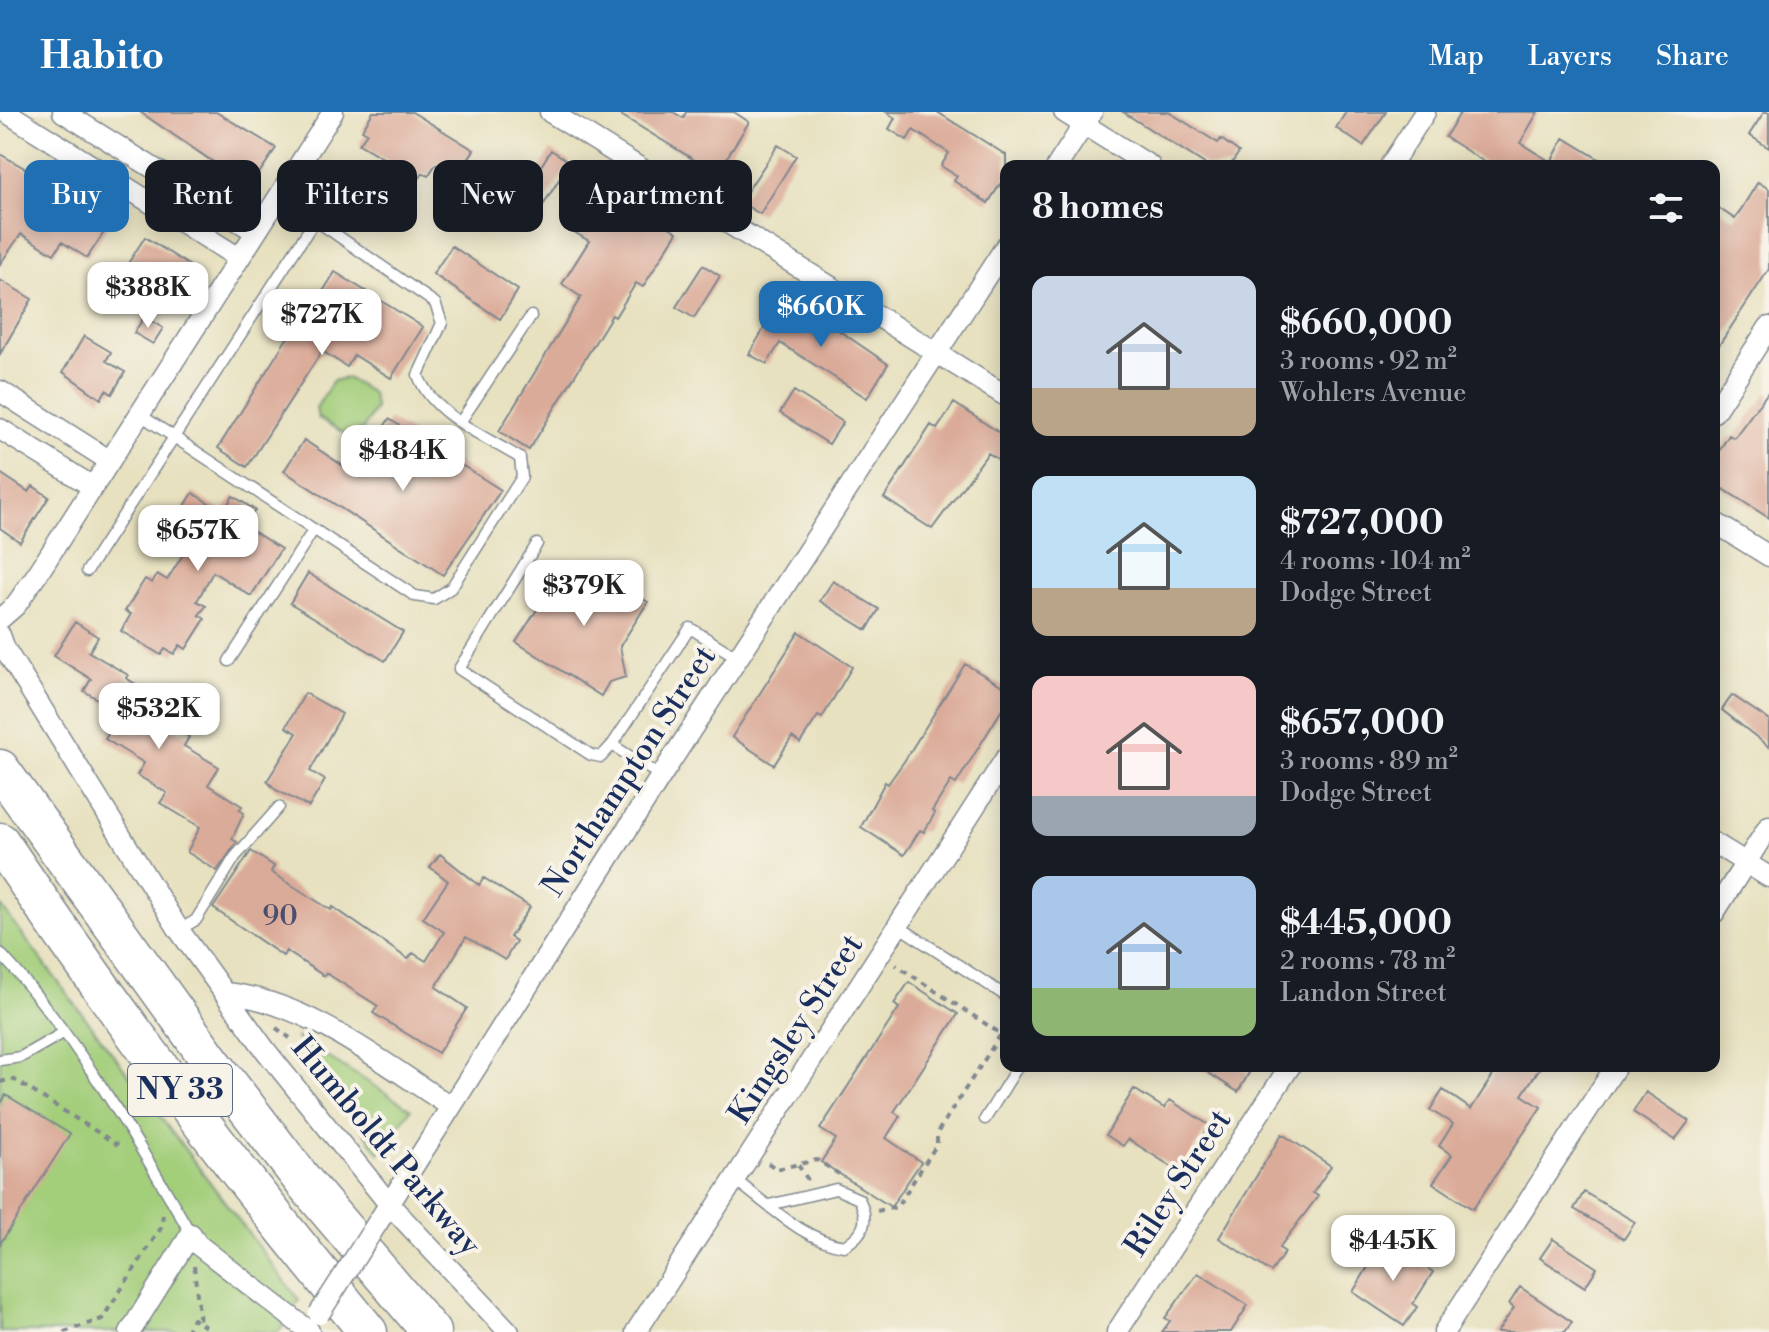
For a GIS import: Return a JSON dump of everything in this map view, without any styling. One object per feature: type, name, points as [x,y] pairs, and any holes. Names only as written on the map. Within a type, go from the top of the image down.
[{"type":"highway","points":[[0,756],[25,803]]},
{"type":"highway","name":"NY 33","points":[[0,769],[210,1060],[304,1182],[431,1332]]},
{"type":"highway","name":"NY 33","points":[[0,842],[55,923],[289,1237],[368,1332]]},
{"type":"street","points":[[6,112],[239,258]]},
{"type":"street","points":[[63,112],[145,163]]},
{"type":"street","points":[[302,160],[333,112]]},
{"type":"street","points":[[550,112],[1000,392]]},
{"type":"street","points":[[1064,112],[1088,118],[1142,160]]},
{"type":"street","points":[[1394,160],[1425,112]]},
{"type":"street","points":[[1061,160],[1088,118]]},
{"type":"street","points":[[261,224],[277,198]]},
{"type":"street","points":[[0,619],[16,605],[256,232]]},
{"type":"street","name":"Northampton Street","points":[[312,1326],[661,776],[1000,255]]},
{"type":"street","points":[[1720,403],[1769,327]]},
{"type":"street","points":[[0,391],[110,461]]},
{"type":"street","points":[[0,429],[93,487]]},
{"type":"street","points":[[1720,526],[1769,556]]},
{"type":"street","name":"Humboldt Parkway","points":[[0,635],[5,649],[179,930],[224,993],[389,1204],[509,1332]]},
{"type":"street","name":"Kingsley Street","points":[[636,1332],[1000,767]]},
{"type":"street","points":[[1720,904],[1769,826]]},
{"type":"street","points":[[1720,847],[1769,877]]},
{"type":"street","points":[[224,993],[256,996],[300,1013],[450,1106]]},
{"type":"street","name":"Riley Street","points":[[1117,1332],[1286,1072]]},
{"type":"street","points":[[1444,1332],[1612,1072]]},
{"type":"street","points":[[130,1332],[191,1234],[197,1244],[312,1326]]},
{"type":"lane","points":[[87,571],[307,232]]},
{"type":"lane","points":[[139,414],[415,596],[434,599],[451,588],[522,477],[520,458],[425,394],[418,375],[442,323],[435,303],[332,232]]},
{"type":"lane","points":[[461,421],[531,316]]},
{"type":"lane","points":[[229,661],[314,529]]},
{"type":"lane","points":[[537,544],[459,669],[591,755],[601,757],[612,745],[690,628],[738,658]]},
{"type":"lane","points":[[612,745],[661,776]]},
{"type":"lane","points":[[179,930],[196,920],[235,857],[279,807]]},
{"type":"lane","points":[[898,926],[1000,992]]},
{"type":"lane","points":[[0,953],[29,984],[63,1033],[146,1157],[191,1234]]},
{"type":"lane","points":[[0,1060],[21,1057],[63,1033]]},
{"type":"lane","points":[[985,1119],[1014,1072]]},
{"type":"lane","points":[[735,1180],[769,1205],[827,1244],[844,1246],[862,1233],[866,1222],[859,1199],[836,1189],[769,1205]]},
{"type":"path","points":[[896,965],[1000,1033]]},
{"type":"path","points":[[870,1213],[897,1207],[937,1144],[937,1133],[1000,1036]]},
{"type":"path","points":[[0,1082],[13,1079],[108,1138]]},
{"type":"path","points":[[768,1163],[777,1169]]},
{"type":"path","points":[[798,1165],[810,1183]]},
{"type":"path","points":[[64,1332],[102,1319],[161,1228],[160,1206]]},
{"type":"path","points":[[197,1296],[200,1324]]},
{"type":"path","points":[[105,1315],[111,1319]]},
{"type":"path","points":[[186,1332],[193,1319],[206,1327],[203,1332]]},
{"type":"green space","points":[[347,378],[372,393],[375,408],[363,429],[349,436],[318,418],[316,408],[333,381]]},
{"type":"green space","points":[[0,905],[299,1300],[279,1332],[0,1332]]},
{"type":"green space","points":[[296,1037],[411,1109],[379,1153]]},
{"type":"building","points":[[140,112],[216,112],[276,148],[261,170],[261,160],[210,160]]},
{"type":"building","points":[[373,112],[412,112],[474,150],[467,160],[433,160],[433,168],[428,176],[423,173],[419,179],[417,160],[386,160],[359,144],[367,133],[362,130]]},
{"type":"building","points":[[616,112],[673,112],[683,118],[686,112],[734,112],[749,122],[725,160],[694,160]]},
{"type":"building","points":[[886,112],[937,112],[1006,155],[1006,160],[1000,160],[1000,184],[988,203],[954,181],[957,176],[941,166],[949,153],[913,130],[907,140],[889,129],[895,118]]},
{"type":"building","points":[[1123,112],[1169,112],[1218,143],[1221,139],[1239,152],[1234,160],[1199,160]]},
{"type":"building","points":[[1346,112],[1386,112],[1363,146],[1336,128]]},
{"type":"building","points":[[1461,112],[1538,112],[1520,143],[1548,160],[1481,160],[1445,137]]},
{"type":"building","points":[[1764,112],[1769,112],[1769,148],[1749,135]]},
{"type":"building","points":[[1564,138],[1600,160],[1552,160]]},
{"type":"building","points":[[778,145],[796,156],[760,214],[752,209],[752,184]]},
{"type":"building","points":[[551,150],[567,160],[559,160],[559,180],[543,205],[543,163]]},
{"type":"building","points":[[0,154],[24,168],[24,232],[104,232],[87,258],[62,242],[54,254],[21,234],[0,264]]},
{"type":"building","points":[[1758,182],[1769,189],[1769,269],[1720,344],[1720,209],[1735,219]]},
{"type":"building","points":[[574,232],[677,232],[643,287],[636,283],[615,317],[612,315],[529,450],[499,431],[581,297],[562,284],[589,241]]},
{"type":"building","points":[[145,237],[193,268],[167,307],[120,276]]},
{"type":"building","points":[[452,246],[518,290],[500,319],[433,274]]},
{"type":"building","points":[[703,265],[720,276],[694,318],[676,307]]},
{"type":"building","points":[[335,272],[423,327],[391,378],[354,355],[347,367],[322,351],[247,467],[218,448],[291,332],[296,335]]},
{"type":"building","points":[[0,280],[32,299],[0,354]]},
{"type":"building","points":[[779,303],[814,324],[819,317],[888,364],[867,398],[780,343],[767,364],[749,354]]},
{"type":"building","points":[[144,317],[163,328],[153,344],[134,333]]},
{"type":"building","points":[[84,336],[111,352],[106,361],[125,372],[112,394],[106,390],[101,399],[63,372]]},
{"type":"building","points":[[794,391],[843,422],[829,444],[780,413]]},
{"type":"building","points":[[1769,391],[1769,518],[1720,487],[1720,449],[1729,435],[1734,438]]},
{"type":"building","points":[[954,403],[1000,433],[1000,460],[988,453],[932,529],[884,498],[931,425],[937,429]]},
{"type":"building","points":[[389,419],[501,490],[443,575],[284,471],[304,440],[354,473]]},
{"type":"building","points":[[0,473],[29,492],[33,486],[49,497],[20,542],[0,528]]},
{"type":"building","points":[[193,493],[223,512],[233,496],[255,510],[245,526],[281,549],[251,596],[213,572],[197,601],[206,606],[199,615],[205,619],[186,649],[180,645],[174,654],[165,649],[161,655],[121,631],[131,614],[125,611],[145,579],[152,583],[157,574],[167,580],[184,553],[164,540]]},
{"type":"building","points":[[594,568],[648,602],[620,646],[626,677],[609,682],[601,696],[516,642],[562,571],[578,581],[586,569]]},
{"type":"building","points":[[308,573],[403,632],[385,661],[290,603]]},
{"type":"building","points":[[833,581],[879,609],[867,630],[820,601]]},
{"type":"building","points":[[75,622],[98,637],[89,652],[128,675],[126,678],[159,699],[149,714],[189,737],[184,746],[219,767],[208,785],[242,806],[239,810],[244,813],[232,839],[237,842],[217,871],[187,852],[200,827],[160,803],[167,793],[137,775],[144,763],[105,739],[121,713],[84,691],[91,679],[54,656]]},
{"type":"building","points":[[799,632],[852,667],[822,718],[818,716],[800,743],[792,737],[774,765],[732,737]]},
{"type":"building","points":[[965,664],[1000,684],[1000,713],[956,784],[951,781],[932,811],[935,813],[924,832],[920,830],[904,855],[861,827],[885,782],[888,784]]},
{"type":"building","points":[[305,693],[342,714],[310,771],[325,780],[309,807],[276,790],[267,781],[297,733],[286,727]]},
{"type":"building","points":[[1732,695],[1769,720],[1769,747],[1722,710]]},
{"type":"building","points":[[251,851],[274,866],[271,872],[331,910],[333,907],[408,959],[413,953],[426,961],[444,932],[423,918],[448,881],[430,867],[440,854],[479,885],[484,878],[530,907],[510,937],[516,941],[505,960],[466,937],[436,987],[467,1008],[438,1053],[373,1013],[378,1006],[286,951],[283,956],[213,908]]},
{"type":"building","points":[[909,982],[958,1014],[894,1112],[900,1116],[886,1138],[921,1162],[891,1207],[821,1162],[836,1139],[820,1129],[899,1008],[894,1004]]},
{"type":"building","points":[[1207,1072],[1249,1073],[1238,1092]]},
{"type":"building","points":[[1495,1072],[1537,1072],[1522,1095],[1541,1107],[1473,1209],[1433,1183],[1452,1155],[1439,1146],[1453,1124],[1430,1110],[1443,1090],[1471,1109]]},
{"type":"building","points":[[1134,1089],[1164,1108],[1170,1100],[1209,1125],[1180,1172],[1128,1139],[1123,1146],[1106,1135]]},
{"type":"building","points":[[1646,1092],[1689,1121],[1675,1140],[1633,1112]]},
{"type":"building","points":[[6,1095],[70,1134],[0,1244],[0,1105]]},
{"type":"building","points":[[1282,1134],[1331,1166],[1313,1193],[1318,1196],[1279,1248],[1285,1252],[1271,1272],[1219,1238]]},
{"type":"building","points":[[1584,1192],[1635,1222],[1624,1239],[1574,1209]]},
{"type":"building","points":[[1553,1239],[1597,1268],[1585,1287],[1540,1258]]},
{"type":"building","points":[[1384,1240],[1433,1272],[1413,1304],[1417,1307],[1404,1326],[1353,1292]]},
{"type":"building","points":[[1198,1273],[1248,1305],[1231,1332],[1162,1332],[1170,1321],[1165,1318]]},
{"type":"building","points":[[1520,1287],[1572,1322],[1565,1332],[1497,1332],[1514,1308],[1509,1304]]}]
